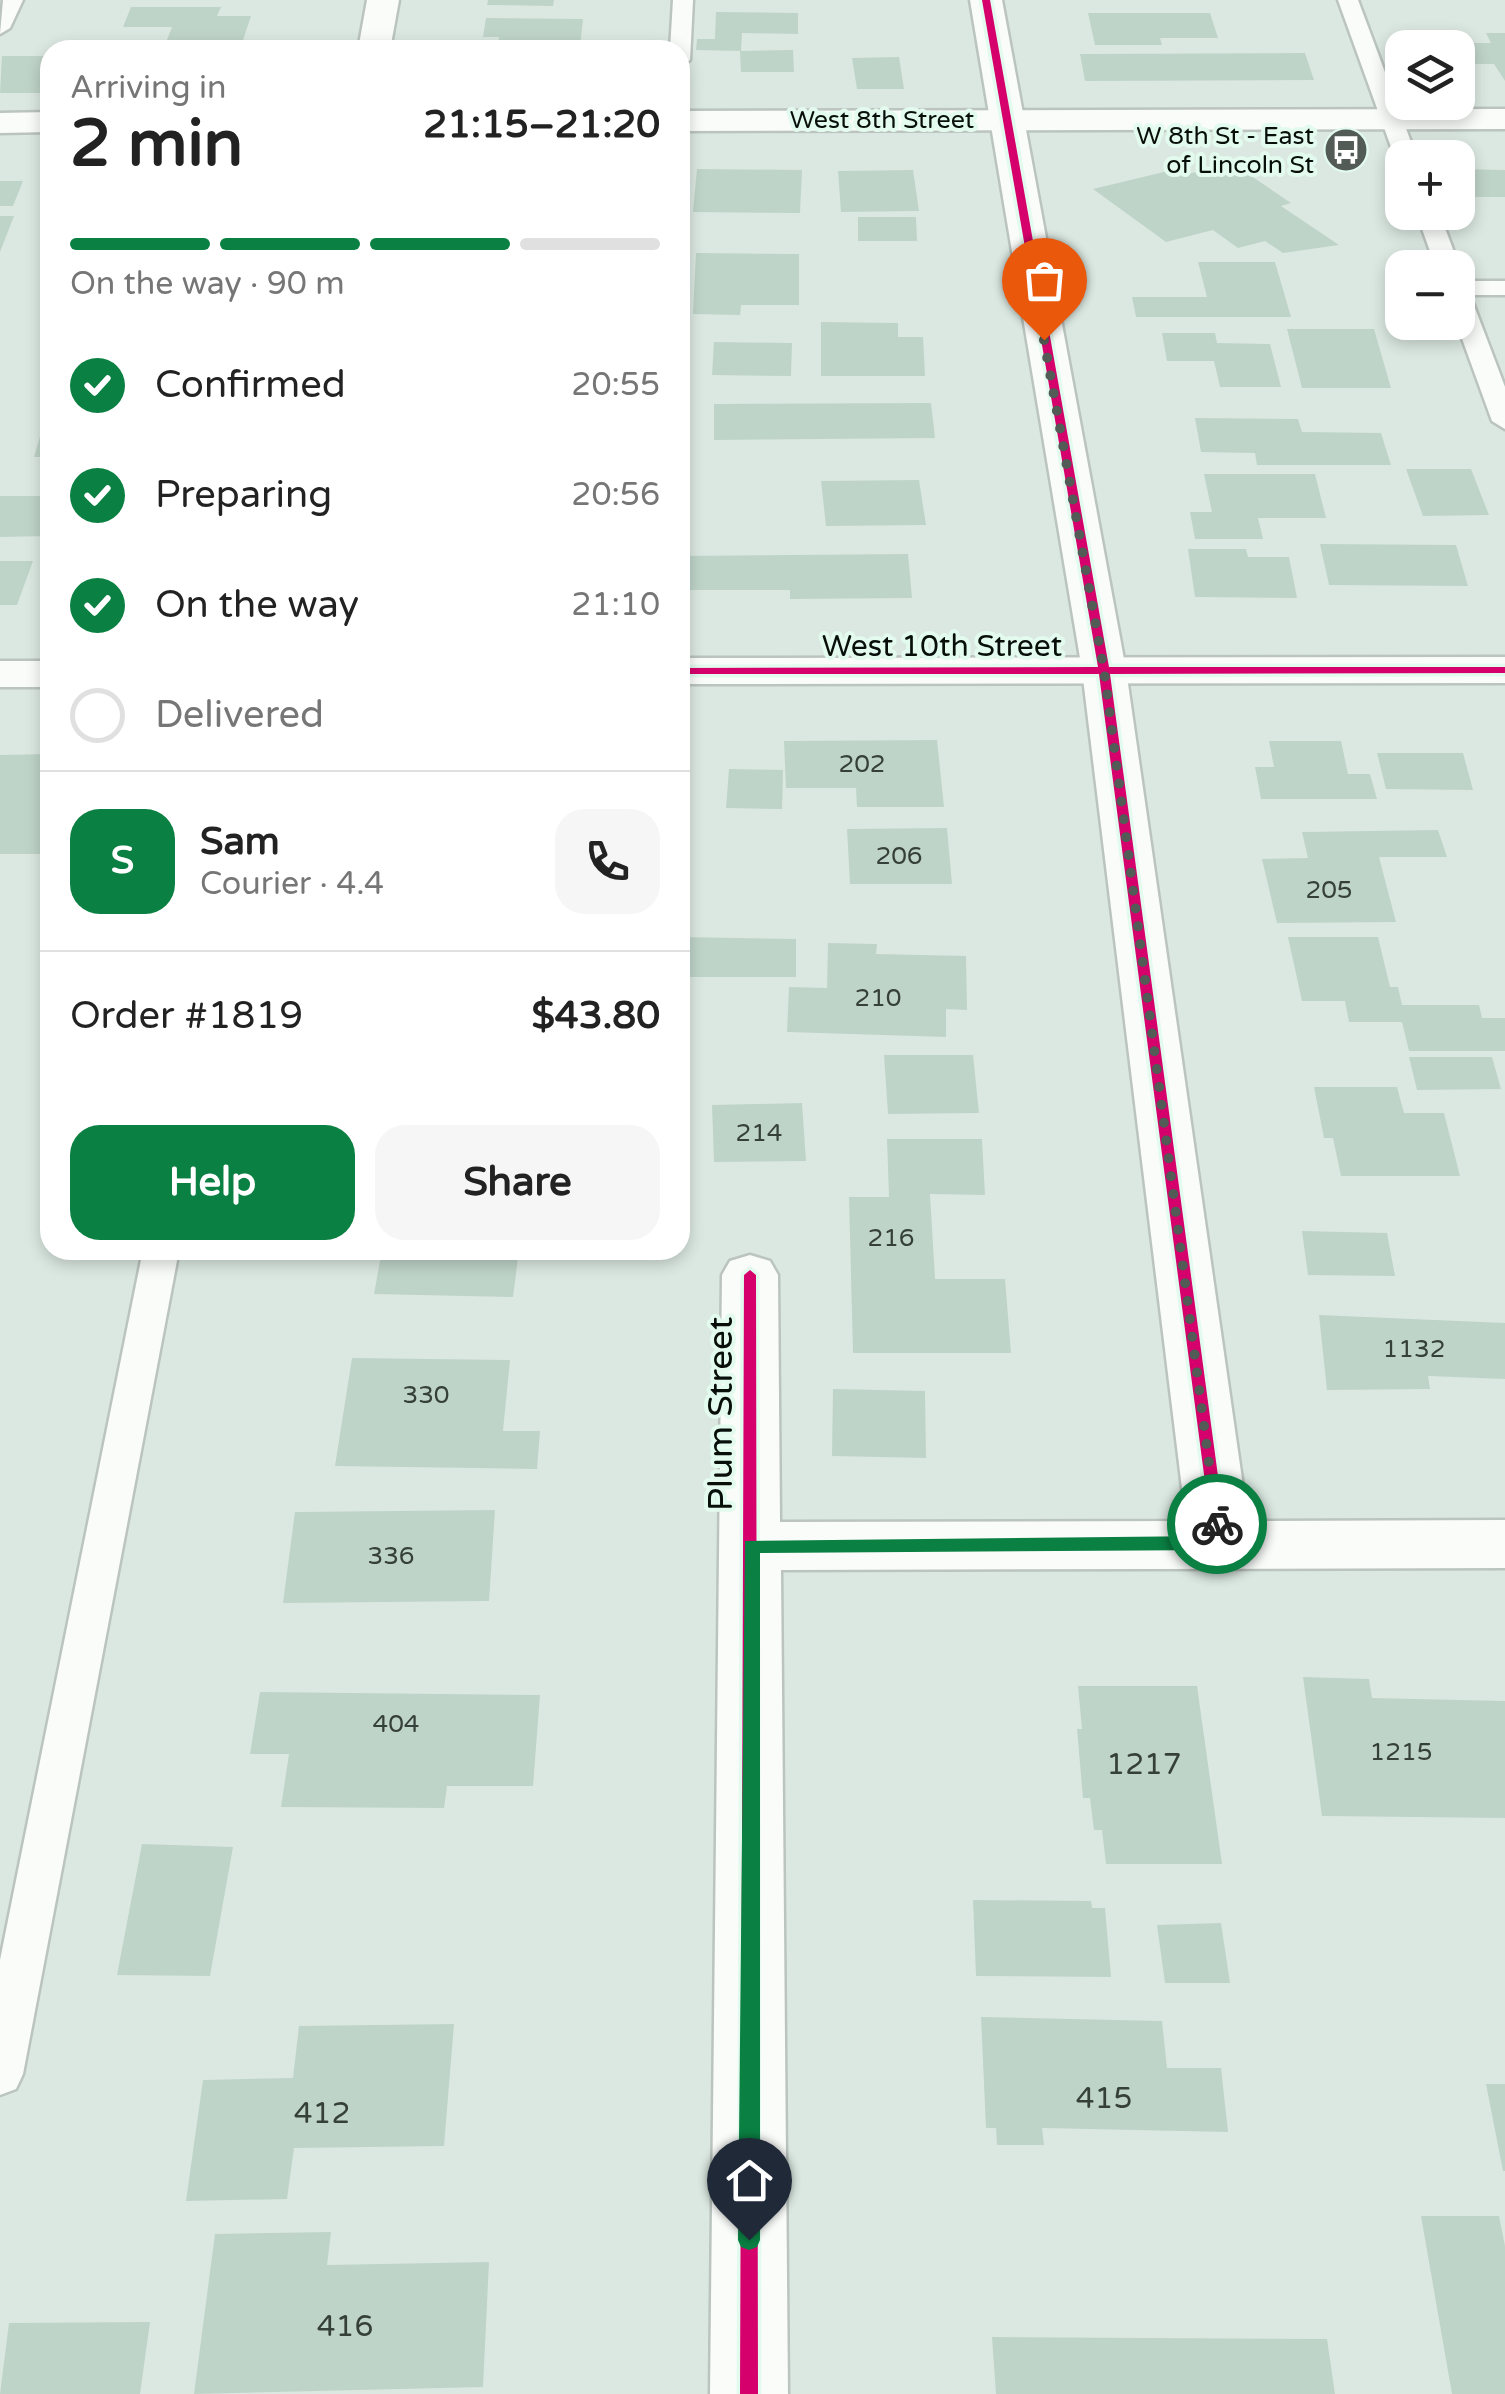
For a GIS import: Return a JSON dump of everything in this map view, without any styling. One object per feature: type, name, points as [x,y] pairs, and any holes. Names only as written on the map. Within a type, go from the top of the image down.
[{"type":"street","points":[[376,40],[383,0]]},
{"type":"street","points":[[986,0],[1104,670],[1220,1543]]},
{"type":"street","name":"West 8th Street","points":[[690,121],[1385,119]]},
{"type":"street","name":"West 8th Street","points":[[1475,119],[1505,119]]},
{"type":"street","points":[[0,122],[40,122]]},
{"type":"street","name":"West 10th Street","points":[[690,671],[1505,670]]},
{"type":"street","points":[[0,674],[40,674]]},
{"type":"street","name":"Plum Street","points":[[749,2394],[750,1274]]},
{"type":"street","points":[[751,1546],[1505,1544]]},
{"type":"lane","points":[[0,28],[14,0]]},
{"type":"lane","points":[[681,40],[683,0]]},
{"type":"lane","points":[[1348,0],[1385,100]]},
{"type":"lane","points":[[1475,290],[1505,288]]},
{"type":"lane","points":[[1475,338],[1505,422]]},
{"type":"lane","points":[[0,2074],[158,1260]]},
{"type":"building","points":[[488,0],[554,0],[553,6],[487,5]]},
{"type":"building","points":[[131,7],[221,7],[217,16],[251,16],[243,40],[167,40],[172,27],[123,27]]},
{"type":"building","points":[[716,12],[798,13],[798,34],[742,33],[741,51],[696,50],[697,39],[715,39]]},
{"type":"building","points":[[1088,13],[1210,13],[1218,38],[1160,38],[1162,45],[1095,45]]},
{"type":"building","points":[[486,18],[583,19],[581,40],[483,37]]},
{"type":"building","points":[[1486,33],[1505,33],[1505,81],[1494,64],[1475,64],[1475,43],[1491,43]]},
{"type":"building","points":[[793,50],[794,72],[741,72],[740,51]]},
{"type":"building","points":[[1305,53],[1314,80],[1085,81],[1080,54]]},
{"type":"building","points":[[2,56],[40,56],[40,93],[0,93]]},
{"type":"building","points":[[899,57],[904,89],[857,89],[852,58]]},
{"type":"building","points":[[1232,163],[1291,203],[1281,206],[1339,245],[1283,253],[1265,241],[1238,248],[1213,230],[1166,242],[1093,189],[1168,171],[1177,177]]},
{"type":"building","points":[[697,169],[802,170],[800,213],[693,212]]},
{"type":"building","points":[[1475,169],[1505,170],[1505,197],[1475,197]]},
{"type":"building","points":[[913,170],[919,211],[841,212],[838,171]]},
{"type":"building","points":[[0,181],[23,181],[13,206],[0,206]]},
{"type":"building","points":[[0,216],[14,216],[0,252]]},
{"type":"building","points":[[858,217],[916,217],[917,241],[858,241]]},
{"type":"building","points":[[696,253],[799,254],[799,305],[741,305],[740,315],[693,314]]},
{"type":"building","points":[[1198,262],[1275,262],[1291,317],[1136,317],[1132,297],[1207,297]]},
{"type":"building","points":[[821,322],[898,323],[898,337],[923,337],[925,376],[821,376]]},
{"type":"building","points":[[1287,329],[1374,329],[1391,388],[1302,388]]},
{"type":"building","points":[[1162,333],[1215,333],[1217,343],[1270,344],[1281,387],[1220,387],[1214,361],[1167,361]]},
{"type":"building","points":[[714,342],[792,343],[791,376],[712,375]]},
{"type":"building","points":[[931,403],[935,438],[714,440],[714,404]]},
{"type":"building","points":[[1195,418],[1298,419],[1302,432],[1381,433],[1391,465],[1257,465],[1255,453],[1201,452]]},
{"type":"building","points":[[1406,469],[1471,469],[1489,515],[1423,516]]},
{"type":"building","points":[[1204,474],[1315,474],[1326,518],[1258,518],[1263,539],[1195,539],[1190,512],[1212,512]]},
{"type":"building","points":[[919,480],[926,525],[826,526],[821,481]]},
{"type":"building","points":[[0,496],[40,496],[40,536],[0,537]]},
{"type":"building","points":[[1320,544],[1456,545],[1468,586],[1329,585]]},
{"type":"building","points":[[1188,549],[1246,549],[1248,557],[1289,557],[1297,598],[1195,597]]},
{"type":"building","points":[[908,554],[912,598],[790,599],[790,590],[690,590],[690,556]]},
{"type":"building","points":[[0,561],[33,561],[17,605],[0,605]]},
{"type":"building","points":[[937,740],[944,807],[857,807],[856,788],[786,788],[784,741]]},
{"type":"building","points":[[1269,741],[1341,741],[1348,774],[1370,774],[1377,799],[1261,799],[1255,767],[1274,767]]},
{"type":"building","points":[[1377,753],[1463,753],[1473,790],[1386,789]]},
{"type":"building","points":[[40,754],[40,854],[0,854],[0,755]]},
{"type":"building","points":[[729,769],[783,770],[782,809],[726,808]]},
{"type":"building","points":[[947,828],[952,884],[850,884],[847,829]]},
{"type":"building","points":[[1438,830],[1447,857],[1379,857],[1396,922],[1277,923],[1262,859],[1308,858],[1302,832]]},
{"type":"building","points":[[690,937],[796,939],[796,977],[690,977]]},
{"type":"building","points":[[1288,937],[1378,937],[1390,987],[1398,987],[1402,1005],[1479,1005],[1482,1018],[1505,1018],[1505,1051],[1409,1051],[1402,1022],[1349,1022],[1345,1001],[1302,1001]]},
{"type":"building","points":[[828,943],[877,944],[876,954],[966,956],[967,1010],[946,1009],[946,1037],[787,1032],[789,987],[827,988]]},
{"type":"building","points":[[884,1055],[973,1055],[979,1113],[888,1114]]},
{"type":"building","points":[[1409,1057],[1492,1057],[1501,1089],[1417,1090]]},
{"type":"building","points":[[1314,1087],[1397,1087],[1404,1113],[1444,1113],[1460,1176],[1341,1176],[1333,1138],[1324,1138]]},
{"type":"building","points":[[802,1103],[806,1161],[714,1162],[712,1105]]},
{"type":"building","points":[[887,1139],[982,1139],[985,1195],[930,1194],[935,1279],[1005,1279],[1011,1353],[853,1353],[849,1197],[889,1197]]},
{"type":"building","points":[[1302,1231],[1387,1233],[1395,1276],[1308,1275]]},
{"type":"building","points":[[380,1260],[518,1260],[513,1297],[374,1294]]},
{"type":"building","points":[[1319,1315],[1505,1323],[1505,1379],[1428,1376],[1430,1389],[1327,1390]]},
{"type":"building","points":[[352,1358],[510,1360],[503,1431],[540,1431],[537,1469],[335,1466]]},
{"type":"building","points":[[833,1389],[925,1391],[926,1458],[832,1456]]},
{"type":"building","points":[[495,1510],[489,1601],[283,1603],[295,1512]]},
{"type":"building","points":[[1303,1677],[1369,1679],[1372,1698],[1505,1701],[1505,1818],[1322,1816]]},
{"type":"building","points":[[1078,1686],[1197,1686],[1222,1864],[1106,1864],[1102,1830],[1094,1830],[1090,1798],[1083,1798]]},
{"type":"building","points":[[260,1692],[540,1695],[533,1786],[447,1786],[444,1808],[281,1807],[289,1754],[250,1754]]},
{"type":"building","points":[[142,1844],[233,1847],[210,1976],[117,1975]]},
{"type":"building","points":[[973,1900],[1091,1901],[1092,1908],[1105,1908],[1111,1977],[976,1976]]},
{"type":"building","points":[[1221,1923],[1230,1983],[1165,1983],[1157,1925]]},
{"type":"building","points":[[981,2017],[1162,2021],[1167,2068],[1221,2068],[1228,2132],[1042,2128],[1044,2145],[997,2145],[996,2128],[986,2128]]},
{"type":"building","points":[[454,2024],[444,2146],[294,2148],[287,2199],[186,2201],[203,2080],[293,2078],[299,2026]]},
{"type":"building","points":[[1486,2084],[1505,2084],[1505,2171],[1503,2171]]},
{"type":"building","points":[[1421,2216],[1499,2216],[1505,2246],[1505,2394],[1452,2394]]},
{"type":"building","points":[[331,2232],[327,2265],[489,2262],[483,2387],[194,2394],[215,2234]]},
{"type":"building","points":[[150,2322],[140,2394],[0,2394],[9,2323]]},
{"type":"building","points":[[992,2337],[1327,2339],[1335,2394],[996,2394]]},
{"type":"cycle path","points":[[986,0],[1104,670],[1220,1543]]},
{"type":"cycle path","points":[[690,671],[1505,670]]},
{"type":"cycle path","points":[[749,2394],[750,1275]]},
{"type":"way so far","points":[[1044,340],[1104,670],[1217,1524]]},
{"type":"place","name":"W 8th St - East of Lincoln St","points":[[1346,150]]},
{"type":"route","points":[[749,2240],[751,1546],[1220,1543],[1217,1524]]}]
